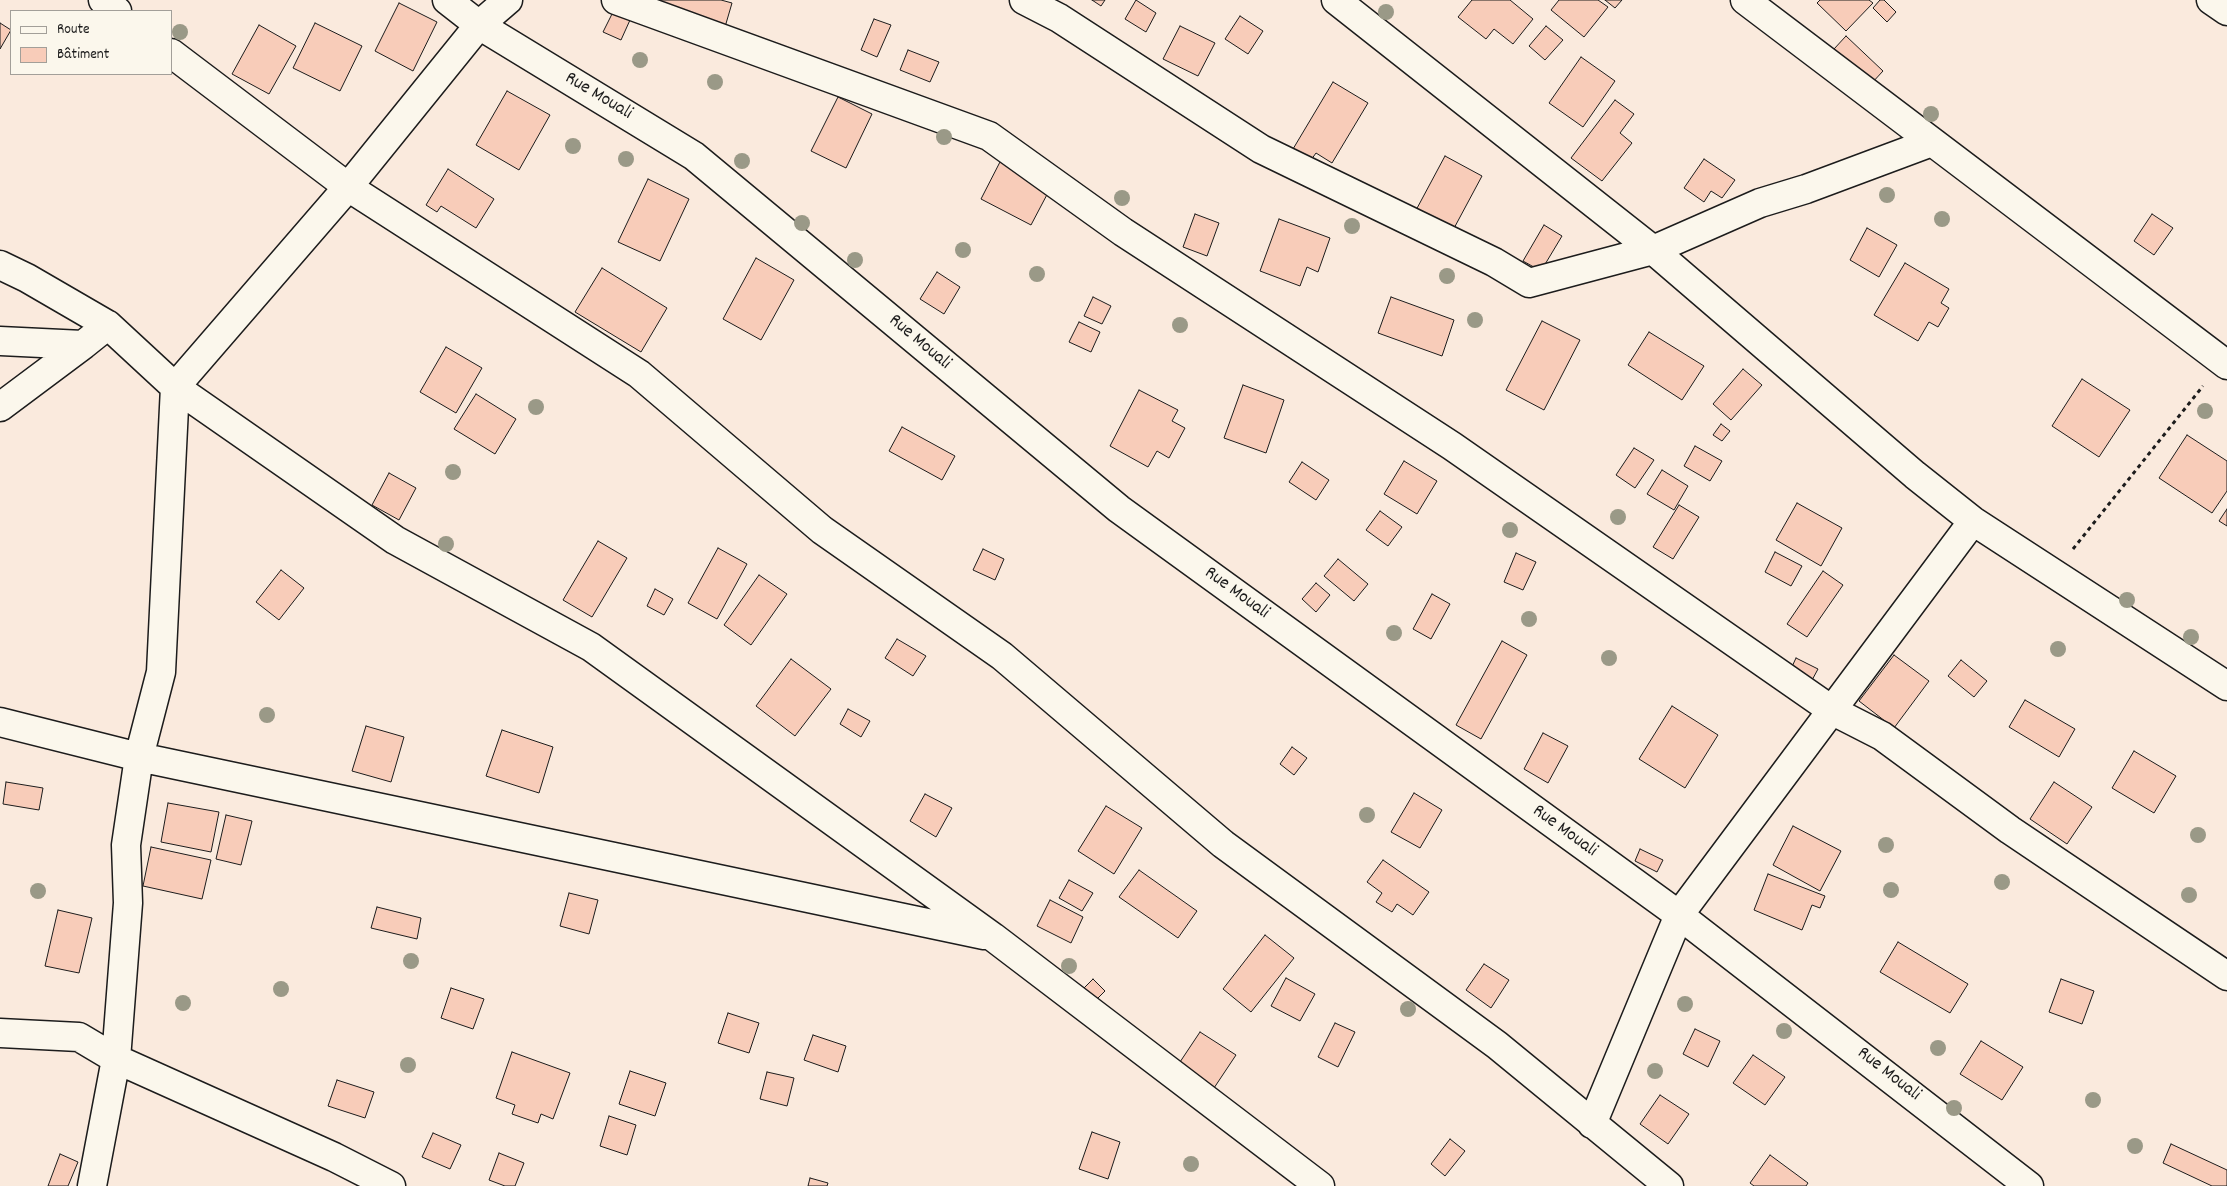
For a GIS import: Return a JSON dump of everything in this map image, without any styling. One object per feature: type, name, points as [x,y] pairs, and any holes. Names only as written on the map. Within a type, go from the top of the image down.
[{"type":"street","points":[[103,0],[116,10]]},
{"type":"street","name":"Rue Mouali","points":[[447,0],[479,25],[694,156],[1119,509],[1679,915],[2029,1186]]},
{"type":"street","points":[[92,1186],[116,1059],[128,903],[126,845],[139,757],[161,672],[174,387],[348,186],[479,25],[508,0]]},
{"type":"street","points":[[616,0],[989,136],[1122,232],[1452,446],[1832,711],[1882,736],[2010,830],[2227,976]]},
{"type":"street","points":[[1024,0],[1059,18],[1261,149],[1494,262],[1529,283],[1653,250],[1760,203],[1806,189],[1932,142]]},
{"type":"street","points":[[1336,0],[1653,250],[1915,475],[1974,521],[2227,686]]},
{"type":"street","points":[[1745,0],[2225,361]]},
{"type":"street","points":[[2211,0],[2227,11]]},
{"type":"street","points":[[172,55],[348,186],[639,374],[822,530],[1002,656],[1223,844],[1497,1045],[1670,1186]]},
{"type":"street","points":[[0,265],[108,325],[174,387],[395,540],[591,647],[993,937],[1320,1186]]},
{"type":"street","points":[[0,407],[108,325]]},
{"type":"street","points":[[0,341],[83,345]]},
{"type":"street","points":[[1592,1124],[1679,915],[1974,521]]},
{"type":"street","points":[[0,722],[139,757],[993,937]]},
{"type":"street","points":[[0,1033],[79,1037],[116,1059],[334,1157],[391,1186]]},
{"type":"path","points":[[2054,573],[2225,361]]},
{"type":"building","points":[[651,0],[721,0],[732,3],[725,27]]},
{"type":"building","points":[[1092,0],[1105,0],[1101,6]]},
{"type":"building","points":[[1136,0],[1156,13],[1146,32],[1125,19]]},
{"type":"building","points":[[1472,0],[1510,0],[1533,19],[1513,44],[1494,29],[1486,39],[1458,17]]},
{"type":"building","points":[[1559,0],[1598,0],[1608,7],[1584,37],[1551,10]]},
{"type":"building","points":[[1605,0],[1622,0],[1615,8]]},
{"type":"building","points":[[1820,0],[1869,0],[1873,3],[1846,31],[1817,3]]},
{"type":"building","points":[[1880,0],[1884,0],[1896,12],[1887,22],[1873,8]]},
{"type":"building","points":[[399,3],[437,22],[413,71],[375,51]]},
{"type":"building","points":[[613,12],[630,20],[621,40],[603,32]]},
{"type":"building","points":[[1240,16],[1263,31],[1248,54],[1225,39]]},
{"type":"building","points":[[874,19],[891,25],[877,57],[861,50]]},
{"type":"building","points":[[0,23],[10,29],[10,32],[0,49]]},
{"type":"building","points":[[315,23],[362,46],[340,91],[293,68]]},
{"type":"building","points":[[259,25],[296,46],[269,94],[232,74]]},
{"type":"building","points":[[1180,26],[1215,43],[1198,76],[1163,59]]},
{"type":"building","points":[[1546,26],[1563,40],[1545,60],[1529,46]]},
{"type":"building","points":[[1846,36],[1883,71],[1871,84],[1834,49]]},
{"type":"building","points":[[908,50],[939,62],[930,82],[900,70]]},
{"type":"building","points":[[1581,57],[1615,81],[1583,127],[1549,103]]},
{"type":"building","points":[[1333,82],[1368,103],[1332,163],[1316,153],[1311,160],[1293,149]]},
{"type":"building","points":[[507,91],[550,115],[519,170],[476,145]]},
{"type":"building","points":[[838,97],[872,114],[846,168],[811,151]]},
{"type":"building","points":[[1615,100],[1634,114],[1620,133],[1632,143],[1602,181],[1571,158]]},
{"type":"building","points":[[1445,156],[1482,176],[1452,232],[1415,212]]},
{"type":"building","points":[[1704,159],[1735,180],[1722,198],[1711,191],[1704,202],[1684,188]]},
{"type":"building","points":[[1001,160],[1051,187],[1031,225],[981,199]]},
{"type":"building","points":[[448,169],[494,199],[476,228],[441,206],[437,212],[426,205]]},
{"type":"building","points":[[648,179],[689,199],[660,261],[618,242]]},
{"type":"building","points":[[1195,214],[1219,223],[1207,256],[1183,247]]},
{"type":"building","points":[[2152,214],[2173,228],[2154,255],[2134,241]]},
{"type":"building","points":[[1279,219],[1330,238],[1318,272],[1307,267],[1300,286],[1260,271]]},
{"type":"building","points":[[1544,225],[1562,236],[1541,271],[1523,261]]},
{"type":"building","points":[[1867,228],[1897,245],[1879,277],[1850,260]]},
{"type":"building","points":[[756,258],[794,280],[761,340],[723,319]]},
{"type":"building","points":[[1905,263],[1949,289],[1941,303],[1949,308],[1938,327],[1929,322],[1918,341],[1874,315]]},
{"type":"building","points":[[602,268],[667,308],[641,352],[575,312]]},
{"type":"building","points":[[937,272],[960,287],[944,314],[920,299]]},
{"type":"building","points":[[1093,297],[1111,306],[1102,324],[1084,316]]},
{"type":"building","points":[[1391,297],[1454,320],[1442,356],[1378,333]]},
{"type":"building","points":[[1542,321],[1580,340],[1544,410],[1506,390]]},
{"type":"building","points":[[1079,322],[1100,332],[1091,352],[1069,342]]},
{"type":"building","points":[[1649,332],[1704,366],[1682,400],[1628,365]]},
{"type":"building","points":[[446,347],[482,368],[456,413],[420,392]]},
{"type":"building","points":[[1743,369],[1762,385],[1731,420],[1713,404]]},
{"type":"building","points":[[2082,379],[2130,410],[2099,457],[2052,426]]},
{"type":"building","points":[[1243,385],[1284,400],[1266,453],[1224,438]]},
{"type":"building","points":[[1139,390],[1178,410],[1172,421],[1185,428],[1169,458],[1157,451],[1148,467],[1110,446]]},
{"type":"building","points":[[476,394],[516,419],[495,454],[454,429]]},
{"type":"building","points":[[1721,424],[1730,431],[1722,441],[1713,435]]},
{"type":"building","points":[[902,427],[955,456],[942,480],[889,451]]},
{"type":"building","points":[[2187,435],[2227,461],[2227,491],[2212,513],[2159,478]]},
{"type":"building","points":[[1695,446],[1722,461],[1710,481],[1684,466]]},
{"type":"building","points":[[1634,448],[1654,460],[1635,488],[1616,475]]},
{"type":"building","points":[[1404,461],[1437,481],[1417,514],[1384,494]]},
{"type":"building","points":[[1302,462],[1329,480],[1316,500],[1289,482]]},
{"type":"building","points":[[1662,470],[1688,486],[1674,510],[1647,494]]},
{"type":"building","points":[[389,473],[416,488],[399,520],[372,505]]},
{"type":"building","points":[[1797,503],[1842,528],[1821,566],[1776,540]]},
{"type":"building","points":[[1679,505],[1699,517],[1673,559],[1653,547]]},
{"type":"building","points":[[2227,509],[2227,526],[2219,521]]},
{"type":"building","points":[[1380,511],[1402,527],[1388,546],[1366,530]]},
{"type":"building","points":[[598,541],[627,558],[592,617],[563,600]]},
{"type":"building","points":[[718,548],[747,564],[717,619],[688,603]]},
{"type":"building","points":[[983,549],[1004,559],[995,580],[973,570]]},
{"type":"building","points":[[1775,552],[1802,566],[1791,586],[1765,572]]},
{"type":"building","points":[[1516,553],[1536,562],[1523,590],[1504,582]]},
{"type":"building","points":[[1338,559],[1368,584],[1354,601],[1324,576]]},
{"type":"building","points":[[281,570],[304,588],[279,620],[256,602]]},
{"type":"building","points":[[1823,571],[1843,585],[1807,637],[1787,624]]},
{"type":"building","points":[[759,575],[787,594],[751,645],[724,625]]},
{"type":"building","points":[[1316,583],[1330,595],[1316,612],[1302,599]]},
{"type":"building","points":[[655,589],[673,599],[664,615],[647,606]]},
{"type":"building","points":[[1432,594],[1450,604],[1431,639],[1413,629]]},
{"type":"building","points":[[897,639],[926,656],[913,676],[885,658]]},
{"type":"building","points":[[1502,641],[1527,655],[1481,739],[1456,725]]},
{"type":"building","points":[[1894,655],[1929,681],[1894,728],[1859,701]]},
{"type":"building","points":[[1796,658],[1818,669],[1811,682],[1790,671]]},
{"type":"building","points":[[791,659],[831,689],[795,736],[756,706]]},
{"type":"building","points":[[1961,660],[1987,681],[1974,697],[1948,676]]},
{"type":"building","points":[[2025,700],[2075,729],[2059,757],[2009,727]]},
{"type":"building","points":[[1672,706],[1718,735],[1685,788],[1639,759]]},
{"type":"building","points":[[848,709],[870,721],[861,737],[840,724]]},
{"type":"building","points":[[366,726],[404,737],[391,782],[352,771]]},
{"type":"building","points":[[502,730],[553,747],[539,793],[486,776]]},
{"type":"building","points":[[1543,733],[1568,746],[1548,783],[1524,769]]},
{"type":"building","points":[[1292,747],[1307,758],[1294,775],[1280,764]]},
{"type":"building","points":[[2134,751],[2176,776],[2154,813],[2112,788]]},
{"type":"building","points":[[6,782],[43,788],[39,810],[3,804]]},
{"type":"building","points":[[2054,782],[2092,807],[2067,844],[2030,819]]},
{"type":"building","points":[[1414,793],[1442,810],[1420,848],[1391,832]]},
{"type":"building","points":[[925,794],[952,808],[936,837],[910,821]]},
{"type":"building","points":[[168,803],[219,812],[211,852],[161,842]]},
{"type":"building","points":[[1106,806],[1142,828],[1114,874],[1078,851]]},
{"type":"building","points":[[226,815],[252,821],[241,865],[216,859]]},
{"type":"building","points":[[1793,826],[1841,851],[1820,891],[1773,865]]},
{"type":"building","points":[[151,847],[211,860],[202,899],[143,886]]},
{"type":"building","points":[[1640,849],[1663,860],[1657,872],[1635,861]]},
{"type":"building","points":[[1383,860],[1429,892],[1413,915],[1397,904],[1392,912],[1376,902],[1382,893],[1367,882]]},
{"type":"building","points":[[1139,870],[1197,911],[1178,938],[1119,897]]},
{"type":"building","points":[[1768,874],[1825,896],[1820,908],[1812,905],[1802,930],[1754,910]]},
{"type":"building","points":[[1069,880],[1093,893],[1082,911],[1059,898]]},
{"type":"building","points":[[569,893],[598,900],[589,934],[560,926]]},
{"type":"building","points":[[1050,900],[1083,917],[1071,943],[1037,926]]},
{"type":"building","points":[[377,907],[421,918],[417,939],[371,928]]},
{"type":"building","points":[[58,910],[92,918],[79,973],[45,966]]},
{"type":"building","points":[[1265,935],[1294,958],[1251,1012],[1223,989]]},
{"type":"building","points":[[1898,942],[1968,984],[1950,1013],[1880,972]]},
{"type":"building","points":[[1484,964],[1509,980],[1491,1008],[1466,990]]},
{"type":"building","points":[[1286,978],[1315,994],[1300,1021],[1271,1006]]},
{"type":"building","points":[[1093,979],[1105,991],[1091,1005],[1079,993]]},
{"type":"building","points":[[2061,979],[2094,991],[2082,1024],[2049,1012]]},
{"type":"building","points":[[451,988],[484,999],[473,1029],[441,1018]]},
{"type":"building","points":[[728,1013],[759,1023],[749,1053],[718,1043]]},
{"type":"building","points":[[1335,1023],[1355,1032],[1338,1067],[1318,1057]]},
{"type":"building","points":[[1695,1029],[1720,1041],[1708,1067],[1683,1054]]},
{"type":"building","points":[[1200,1032],[1236,1055],[1212,1091],[1176,1068]]},
{"type":"building","points":[[813,1035],[846,1046],[838,1072],[804,1060]]},
{"type":"building","points":[[1981,1041],[2023,1067],[2002,1100],[1960,1074]]},
{"type":"building","points":[[512,1052],[570,1073],[553,1119],[541,1114],[538,1123],[512,1114],[515,1105],[496,1098]]},
{"type":"building","points":[[1753,1055],[1785,1077],[1765,1105],[1733,1083]]},
{"type":"building","points":[[630,1071],[666,1083],[655,1116],[619,1104]]},
{"type":"building","points":[[767,1072],[794,1078],[787,1106],[760,1099]]},
{"type":"building","points":[[337,1080],[374,1092],[365,1118],[328,1106]]},
{"type":"building","points":[[1660,1095],[1689,1114],[1668,1144],[1640,1124]]},
{"type":"building","points":[[609,1116],[636,1125],[627,1155],[600,1146]]},
{"type":"building","points":[[1092,1132],[1120,1142],[1108,1179],[1079,1169]]},
{"type":"building","points":[[433,1133],[461,1145],[450,1169],[422,1157]]},
{"type":"building","points":[[1450,1139],[1465,1151],[1445,1176],[1431,1164]]},
{"type":"building","points":[[2171,1144],[2227,1170],[2227,1186],[2212,1186],[2163,1163]]},
{"type":"building","points":[[499,1153],[524,1163],[515,1186],[505,1186],[489,1180]]},
{"type":"building","points":[[60,1154],[78,1162],[68,1186],[48,1186]]},
{"type":"building","points":[[1770,1155],[1808,1183],[1806,1186],[1754,1186],[1750,1183]]},
{"type":"building","points":[[810,1178],[828,1183],[827,1186],[808,1186]]}]
